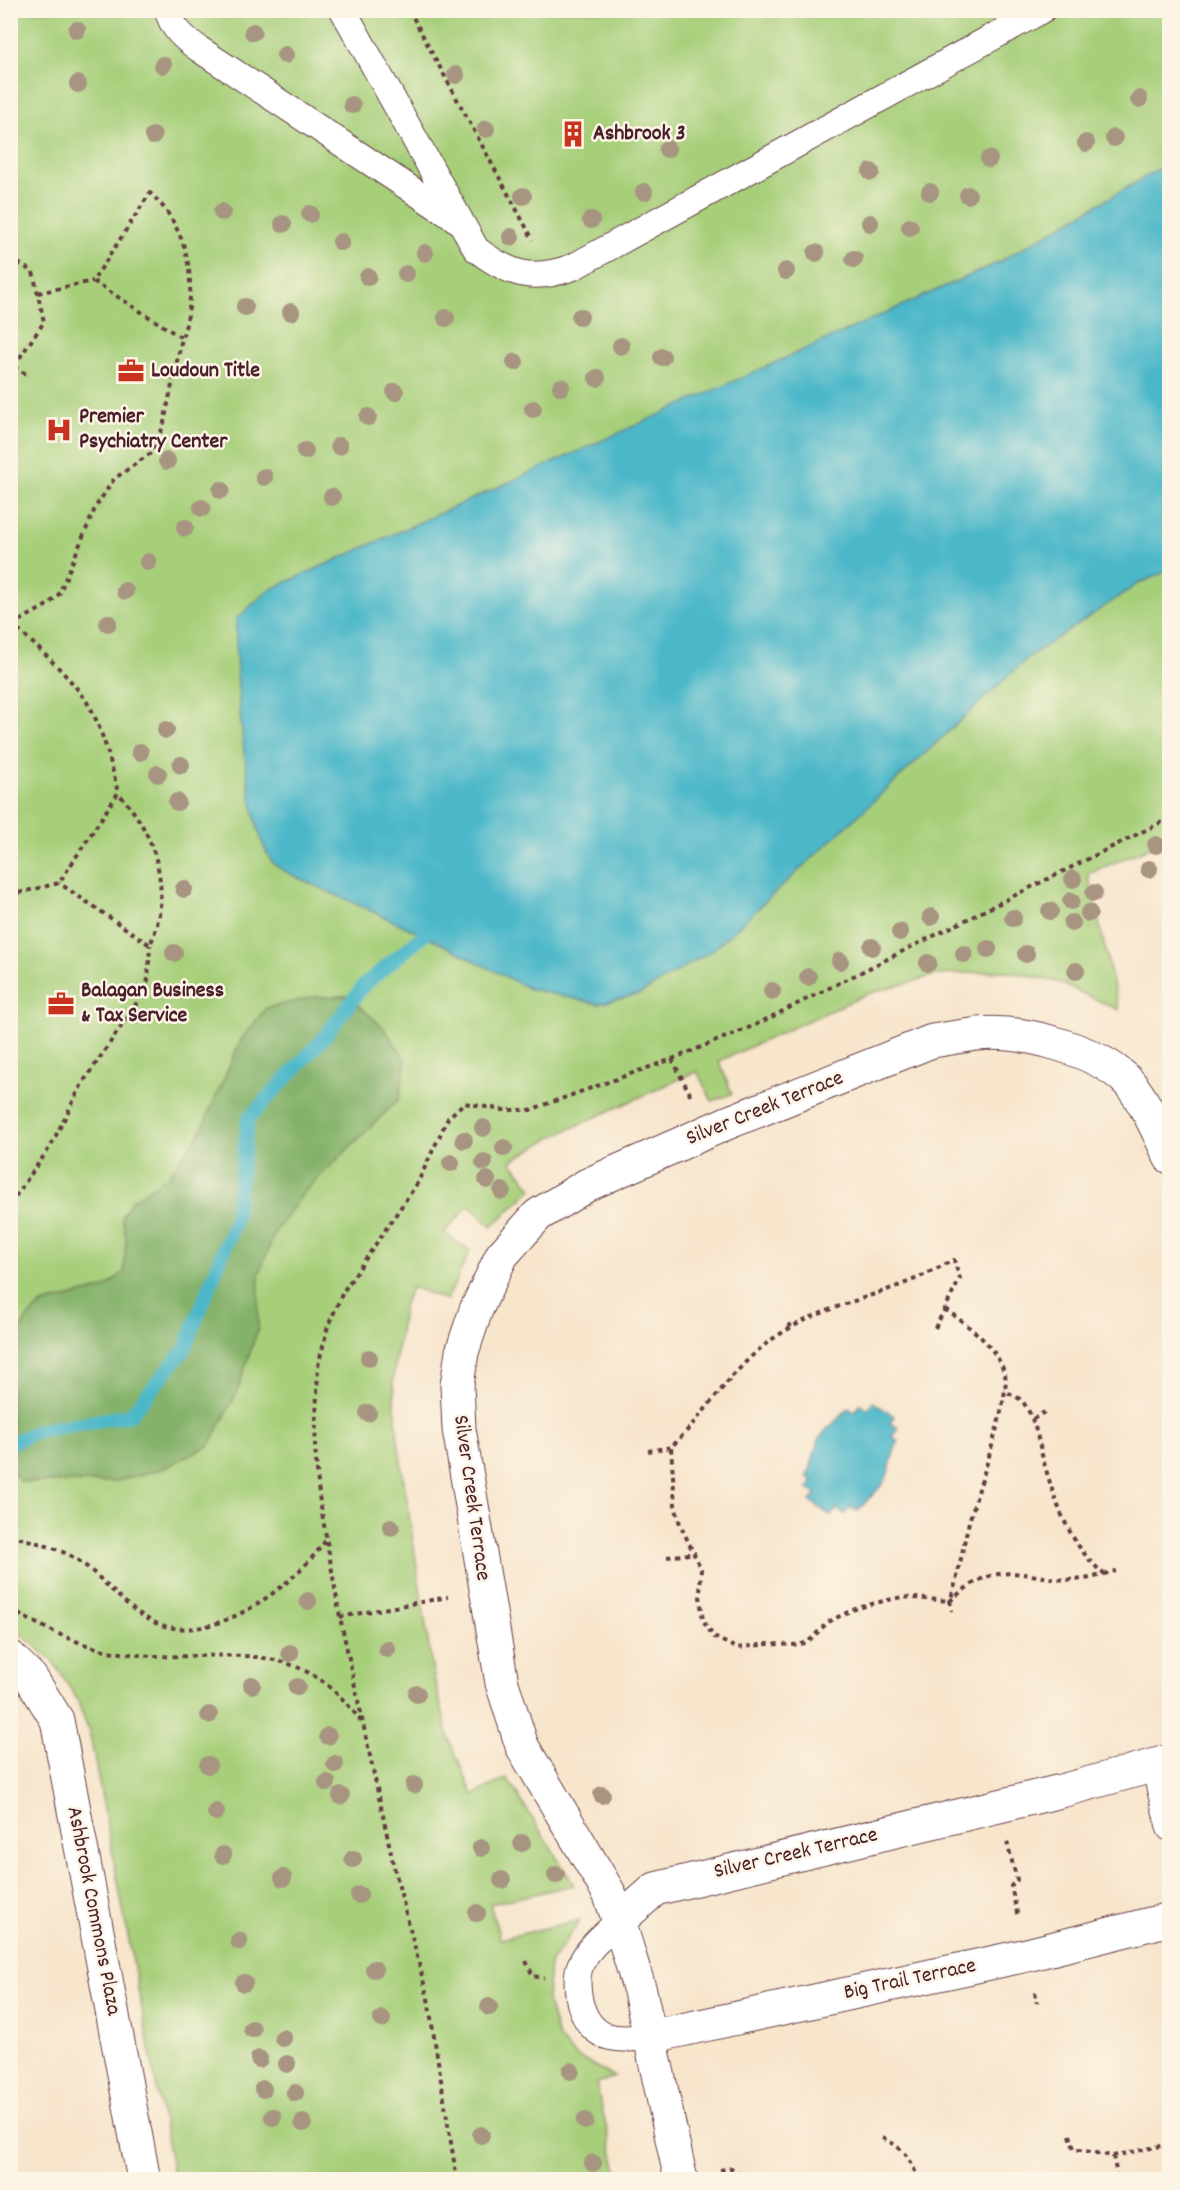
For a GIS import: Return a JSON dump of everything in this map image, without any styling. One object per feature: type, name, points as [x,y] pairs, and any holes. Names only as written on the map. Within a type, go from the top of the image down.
[{"type":"street","name":"Silver Creek Terrace","points":[[1162,1764],[655,1889],[619,1921],[609,1893],[522,1746],[502,1683],[459,1429],[457,1385],[462,1353],[476,1310],[502,1255],[538,1215],[587,1185],[727,1123],[932,1041],[980,1034],[1030,1037],[1080,1052],[1122,1075],[1161,1116],[1170,1157]]},
{"type":"street","name":"Ashbrook Commons Plaza","points":[[10,1657],[31,1678],[57,1720],[144,2180]]},
{"type":"street","name":"Big Trail Terrace","points":[[650,2037],[1027,1955],[1170,1919]]},
{"type":"street","points":[[619,1921],[640,1991],[681,2180]]},
{"type":"lane","points":[[168,10],[171,22],[180,35],[199,49],[461,222]]},
{"type":"lane","points":[[343,10],[477,249],[501,268],[528,275],[553,274],[573,267],[1042,10]]},
{"type":"lane","points":[[1162,1764],[1170,1828]]},
{"type":"lane","points":[[619,1921],[595,1943],[579,1968],[578,1995],[585,2019],[600,2034],[620,2040],[650,2037]]},
{"type":"path","points":[[409,10],[538,249]]},
{"type":"path","points":[[10,1204],[50,1147],[82,1084],[135,1006],[148,980],[150,945],[160,912],[158,866],[144,825],[118,793],[108,751],[92,710],[66,678],[11,624],[49,604],[59,594],[96,507],[114,479],[151,453],[163,428],[191,306],[191,287],[183,243],[165,206],[150,193],[93,280],[38,293]]},
{"type":"path","points":[[10,258],[33,272],[44,322],[10,372]]},
{"type":"path","points":[[93,280],[182,338]]},
{"type":"path","points":[[14,367],[26,374]]},
{"type":"path","points":[[10,895],[59,883],[118,793]]},
{"type":"path","points":[[457,2180],[428,1999],[394,1867],[340,1617],[319,1496],[315,1447],[318,1366],[328,1326],[343,1292],[418,1182],[448,1118],[464,1103],[503,1110],[530,1110],[672,1059],[753,1026],[1170,818]]},
{"type":"path","points":[[59,883],[150,945]]},
{"type":"path","points":[[648,1451],[670,1447],[690,1429],[760,1350],[775,1337],[845,1303],[914,1280],[954,1260],[960,1279],[935,1328]]},
{"type":"path","points":[[945,1309],[978,1335],[996,1353],[1006,1378],[969,1523],[959,1576],[950,1601],[952,1611]]},
{"type":"path","points":[[789,1323],[792,1329]]},
{"type":"path","points":[[1004,1391],[1022,1400],[1033,1419],[1058,1505],[1074,1541],[1087,1560],[1104,1574]]},
{"type":"path","points":[[1033,1419],[1048,1410]]},
{"type":"path","points":[[670,1447],[675,1505],[680,1524],[696,1553],[701,1569],[700,1596],[704,1621],[714,1637],[736,1648],[768,1644],[798,1645],[808,1642],[828,1622],[852,1610],[902,1597],[950,1601],[968,1586],[993,1575],[1016,1574],[1069,1582],[1116,1571]]},
{"type":"path","points":[[10,1535],[45,1545],[71,1556],[141,1615],[162,1625],[191,1628],[225,1621],[250,1608],[286,1584],[312,1560],[326,1540]]},
{"type":"path","points":[[667,1557],[696,1553]]},
{"type":"path","points":[[340,1617],[485,1591]]},
{"type":"path","points":[[10,1610],[86,1645],[122,1653],[199,1656],[236,1653],[272,1658],[333,1687],[365,1727]]},
{"type":"path","points":[[999,1806],[1017,1880],[1011,1886],[1037,2003]]},
{"type":"path","points":[[526,1961],[533,1976],[553,1980]]},
{"type":"path","points":[[1070,2135],[1074,2149],[1113,2156],[1170,2144]]},
{"type":"path","points":[[882,2138],[896,2144],[911,2159],[918,2180]]},
{"type":"path","points":[[1113,2156],[1118,2180]]},
{"type":"path","points":[[730,2168],[743,2175]]},
{"type":"green space","points":[[11,11],[1169,11],[1169,839],[1088,874],[1119,1010],[1058,982],[1006,971],[936,975],[867,994],[719,1061],[732,1094],[712,1101],[697,1071],[552,1137],[511,1161],[532,1189],[491,1227],[469,1205],[444,1233],[470,1251],[447,1300],[412,1287],[404,1303],[393,1380],[398,1442],[433,1673],[449,1738],[473,1795],[507,1778],[574,1885],[490,1904],[500,1939],[580,1920],[550,1964],[547,1999],[558,2037],[574,2055],[614,2077],[596,2084],[619,2179],[174,2179],[90,1735],[77,1699],[54,1663],[11,1625]]},
{"type":"green space","points":[[348,996],[384,1028],[406,1060],[399,1099],[304,1192],[275,1232],[259,1274],[258,1328],[237,1392],[210,1445],[162,1469],[112,1482],[22,1482],[11,1471],[11,1348],[27,1318],[42,1304],[105,1288],[124,1272],[126,1238],[122,1217],[131,1201],[168,1176],[199,1135],[241,1040],[266,1008],[314,997]]},
{"type":"water","points":[[1169,163],[1169,570],[1138,584],[1029,657],[713,950],[640,994],[598,1004],[530,989],[424,935],[290,874],[274,864],[264,846],[249,785],[239,708],[236,641],[236,619],[269,590],[997,263]]},
{"type":"water","points":[[873,1402],[894,1416],[890,1423],[898,1428],[892,1437],[899,1441],[894,1450],[888,1473],[880,1487],[858,1511],[850,1507],[845,1514],[837,1509],[831,1516],[810,1501],[816,1494],[808,1489],[813,1481],[807,1476],[817,1445],[825,1431],[848,1408],[855,1412],[860,1404],[868,1409]]},
{"type":"waterway","points":[[10,1444],[37,1431],[130,1415],[185,1349],[235,1221],[248,1119],[322,1040],[364,985],[424,935]]},
{"type":"place","name":"Ashbrook 3","points":[[573,134]]},
{"type":"place","name":"Loudoun Title","points":[[131,371]]},
{"type":"place","name":"Premier Psychiatry Center","points":[[59,430]]},
{"type":"place","name":"Balagan Business & Tax Service","points":[[61,1004]]}]
